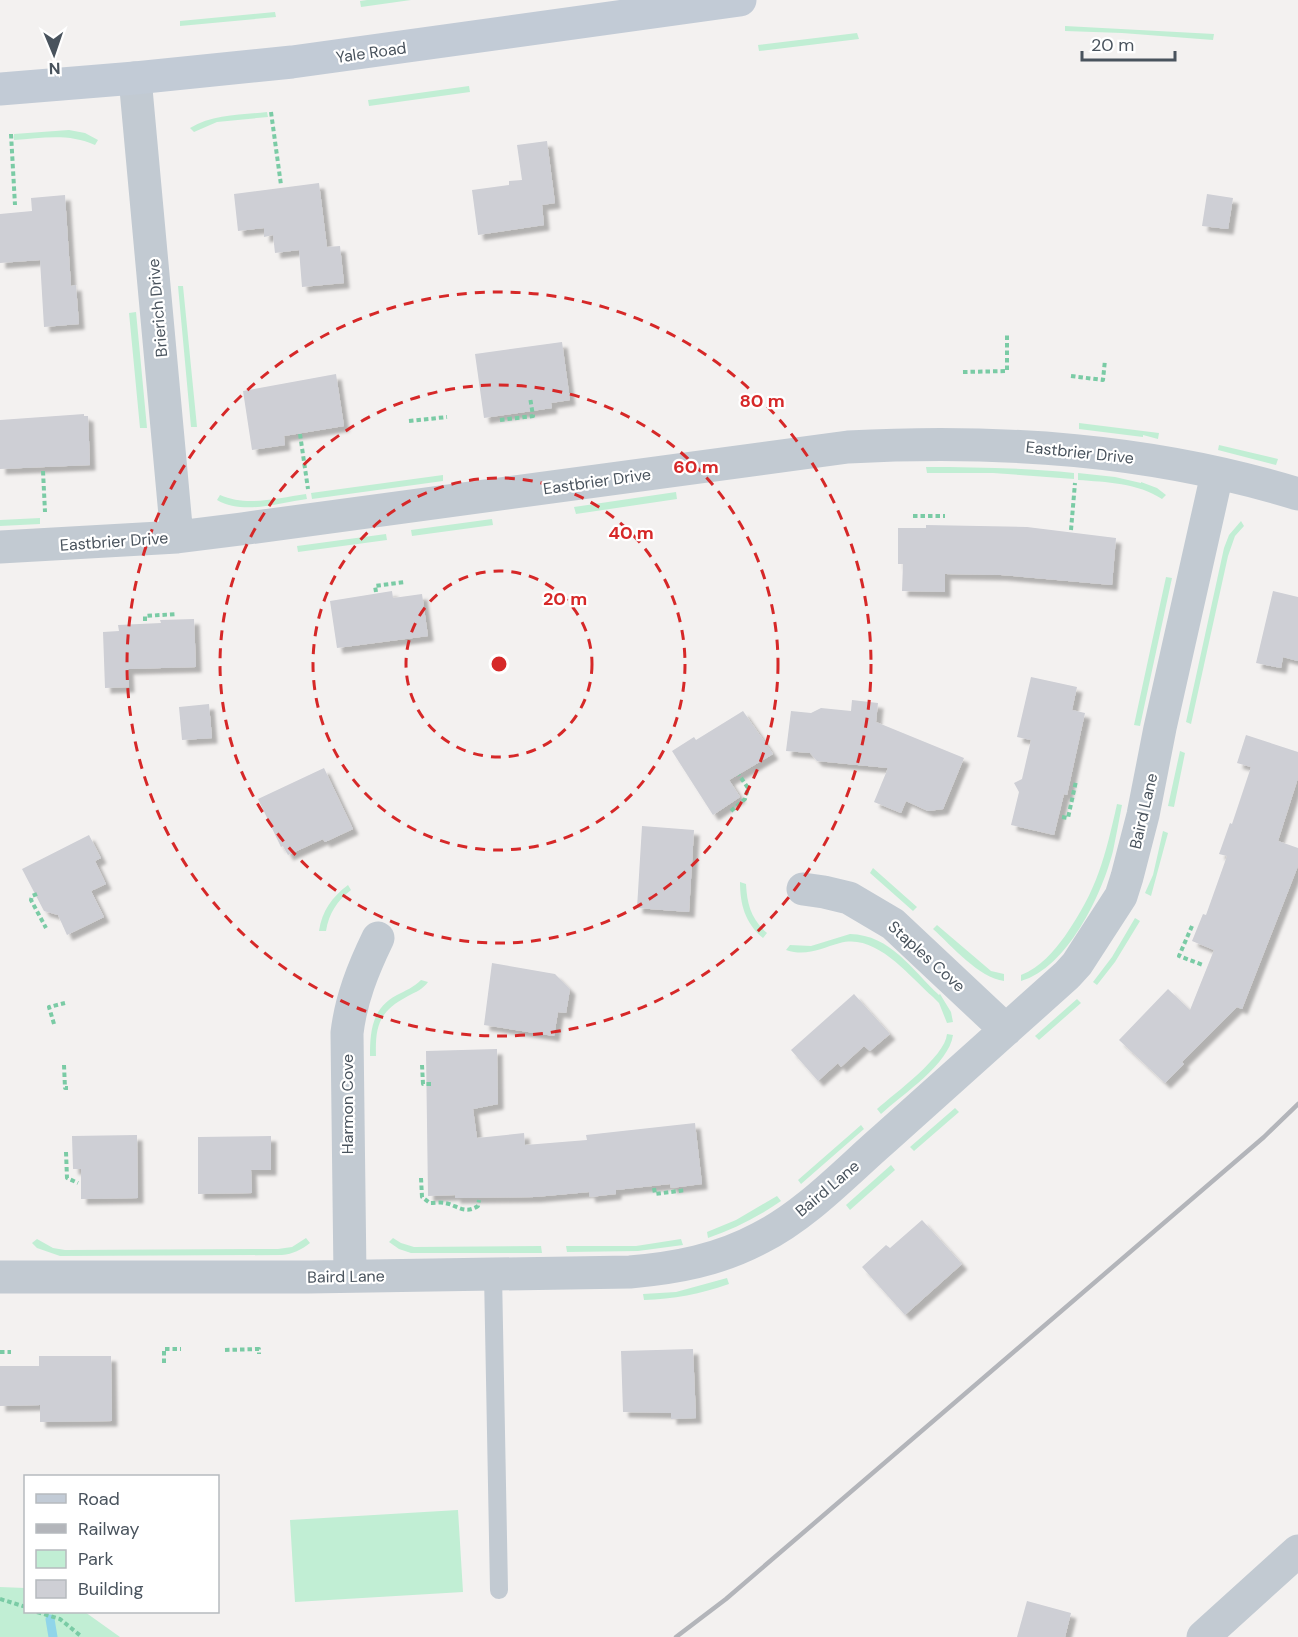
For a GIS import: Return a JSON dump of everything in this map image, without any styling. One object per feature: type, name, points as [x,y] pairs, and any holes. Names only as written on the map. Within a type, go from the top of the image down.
[{"type":"main road","name":"Yale Road","points":[[0,89],[135,78],[353,54],[740,0]]},
{"type":"street","name":"Brierich Drive","points":[[135,78],[177,537]]},
{"type":"street","name":"Eastbrier Drive","points":[[0,547],[177,537],[848,447],[912,444],[1019,445],[1121,455],[1217,474],[1298,494]]},
{"type":"street","name":"Baird Lane","points":[[0,1277],[350,1276],[659,1270],[701,1262],[761,1238],[783,1224],[821,1195],[1067,975],[1077,964],[1121,896],[1143,816],[1165,705],[1217,474]]},
{"type":"street","name":"Staples Cove","points":[[803,889],[849,898],[893,924],[1006,1030]]},
{"type":"street","name":"Harmon Cove","points":[[350,1276],[347,1033],[356,988],[378,938]]},
{"type":"street","points":[[1203,1637],[1298,1551]]},
{"type":"lane","points":[[492,1274],[499,1590]]},
{"type":"path","points":[[271,112],[281,185]]},
{"type":"path","points":[[11,134],[15,205]]},
{"type":"path","points":[[963,372],[1007,371],[1007,335]]},
{"type":"path","points":[[1071,376],[1103,380],[1105,360]]},
{"type":"path","points":[[500,420],[533,416],[530,397]]},
{"type":"path","points":[[409,422],[447,417]]},
{"type":"path","points":[[300,434],[309,499]]},
{"type":"path","points":[[43,471],[45,515]]},
{"type":"path","points":[[1071,530],[1076,473]]},
{"type":"path","points":[[913,516],[945,516]]},
{"type":"path","points":[[376,592],[375,586],[405,582]]},
{"type":"path","points":[[145,621],[145,616],[177,614]]},
{"type":"path","points":[[731,811],[746,800],[748,788],[739,775]]},
{"type":"path","points":[[1062,817],[1068,818],[1076,781]]},
{"type":"path","points":[[37,894],[32,896],[32,900],[45,927]]},
{"type":"path","points":[[1192,926],[1179,956],[1203,966]]},
{"type":"path","points":[[54,1024],[49,1007],[66,1003]]},
{"type":"path","points":[[64,1065],[65,1088],[68,1088]]},
{"type":"path","points":[[422,1065],[423,1084],[433,1084]]},
{"type":"path","points":[[66,1152],[67,1178],[78,1183]]},
{"type":"path","points":[[421,1178],[422,1197],[430,1203],[444,1202],[456,1208],[473,1209],[478,1206],[479,1200]]},
{"type":"path","points":[[654,1188],[655,1194],[686,1190]]},
{"type":"path","points":[[164,1363],[164,1349],[181,1349]]},
{"type":"path","points":[[225,1350],[259,1349],[259,1354]]},
{"type":"path","points":[[0,1352],[11,1352]]},
{"type":"path","points":[[0,1599],[24,1606]]},
{"type":"path","points":[[44,1613],[60,1619],[82,1637]]},
{"type":"green space","points":[[411,0],[361,7],[360,1]]},
{"type":"green space","points":[[275,12],[276,17],[180,26],[180,21]]},
{"type":"green space","points":[[1065,26],[1214,34],[1213,40],[1065,31]]},
{"type":"green space","points":[[857,33],[859,39],[759,51],[758,45]]},
{"type":"green space","points":[[469,86],[470,92],[369,106],[368,100]]},
{"type":"green space","points":[[267,112],[268,117],[217,122],[194,132],[190,128],[208,120]]},
{"type":"green space","points":[[69,130],[85,133],[98,140],[95,145],[65,138],[14,140],[14,134]]},
{"type":"green space","points":[[178,286],[183,286],[197,427],[191,427]]},
{"type":"green space","points":[[136,312],[147,428],[140,428],[129,313]]},
{"type":"green space","points":[[1079,423],[1159,433],[1158,439],[1143,435],[1143,437],[1079,429]]},
{"type":"green space","points":[[1219,445],[1278,459],[1276,465],[1218,450]]},
{"type":"green space","points":[[926,467],[1056,471],[1074,473],[1074,479],[993,473],[927,473]]},
{"type":"green space","points":[[1078,473],[1141,482],[1157,488],[1166,495],[1162,499],[1132,486],[1078,480]]},
{"type":"green space","points":[[443,475],[443,481],[312,499],[311,493]]},
{"type":"green space","points":[[676,492],[677,499],[576,514],[574,507]]},
{"type":"green space","points":[[306,494],[307,499],[261,507],[238,507],[217,500],[220,495],[230,499],[251,501]]},
{"type":"green space","points":[[40,518],[40,524],[0,526],[0,520]]},
{"type":"green space","points":[[492,519],[493,525],[412,536],[411,530]]},
{"type":"green space","points":[[1241,521],[1244,526],[1235,536],[1228,556],[1191,724],[1186,722],[1224,548],[1229,535]]},
{"type":"green space","points":[[386,534],[387,540],[298,552],[297,546]]},
{"type":"green space","points":[[1166,577],[1172,578],[1140,726],[1134,725]]},
{"type":"green space","points":[[1180,751],[1185,753],[1174,807],[1168,806]]},
{"type":"green space","points":[[1117,804],[1122,805],[1113,851],[1108,869],[1091,908],[1080,928],[1053,961],[1038,973],[1021,981],[1021,975],[1041,963],[1056,948],[1085,904],[1104,857]]},
{"type":"green space","points":[[1163,831],[1168,833],[1151,896],[1145,893],[1153,875]]},
{"type":"green space","points":[[873,868],[917,907],[913,911],[870,873]]},
{"type":"green space","points":[[740,882],[746,884],[751,911],[767,933],[763,938],[752,926],[745,913]]},
{"type":"green space","points":[[348,885],[351,890],[334,908],[326,931],[319,931],[329,905]]},
{"type":"green space","points":[[1135,918],[1140,921],[1115,962],[1097,985],[1093,982],[1112,957]]},
{"type":"green space","points":[[937,925],[991,971],[1004,974],[1004,981],[985,974],[966,960],[933,929]]},
{"type":"green space","points":[[850,934],[877,940],[900,955],[940,994],[951,1012],[953,1022],[947,1023],[939,1003],[891,958],[866,944],[840,943],[801,953],[786,950],[790,945],[811,946]]},
{"type":"green space","points":[[421,980],[428,982],[385,1013],[378,1027],[376,1056],[370,1056],[372,1029],[377,1013],[389,1000]]},
{"type":"green space","points":[[1077,999],[1081,1003],[1039,1040],[1035,1036]]},
{"type":"green space","points":[[947,1034],[953,1035],[950,1046],[943,1057],[924,1078],[881,1114],[877,1109],[929,1064],[944,1043]]},
{"type":"green space","points":[[955,1108],[959,1112],[914,1151],[910,1147]]},
{"type":"green space","points":[[861,1125],[864,1129],[801,1184],[798,1180]]},
{"type":"green space","points":[[891,1165],[895,1170],[850,1210],[846,1205]]},
{"type":"green space","points":[[777,1196],[781,1201],[764,1212],[736,1227],[708,1238],[707,1232],[736,1220]]},
{"type":"green space","points":[[306,1238],[310,1243],[293,1253],[282,1255],[60,1256],[37,1248],[32,1243],[37,1239],[53,1248],[65,1250],[278,1249],[292,1247]]},
{"type":"green space","points":[[393,1238],[414,1247],[541,1246],[542,1253],[411,1253],[389,1242]]},
{"type":"green space","points":[[681,1239],[683,1245],[638,1251],[567,1252],[566,1246],[636,1246]]},
{"type":"green space","points":[[727,1278],[729,1284],[708,1291],[644,1300],[643,1294],[676,1292]]},
{"type":"green space","points":[[458,1510],[463,1592],[295,1602],[290,1520]]},
{"type":"green space","points":[[0,1587],[24,1588],[24,1613],[86,1613],[120,1637],[0,1637]]},
{"type":"building","points":[[547,141],[555,203],[542,205],[544,225],[478,235],[472,190],[509,185],[509,181],[522,180],[517,145]]},
{"type":"building","points":[[319,183],[327,247],[340,246],[344,283],[302,287],[299,250],[275,253],[273,235],[264,237],[264,228],[238,231],[234,194]]},
{"type":"building","points":[[1207,194],[1233,198],[1228,229],[1202,226]]},
{"type":"building","points":[[65,195],[71,286],[76,285],[79,324],[44,327],[40,260],[0,263],[0,214],[32,211],[31,198]]},
{"type":"building","points":[[562,342],[570,400],[551,403],[552,408],[484,418],[475,354]]},
{"type":"building","points":[[336,374],[344,426],[284,436],[285,445],[252,450],[243,391]]},
{"type":"building","points":[[84,414],[88,416],[90,465],[0,469],[0,420]]},
{"type":"building","points":[[926,525],[1027,527],[1116,538],[1112,585],[1001,575],[945,574],[945,592],[902,591],[903,564],[898,564],[898,528],[926,528]]},
{"type":"building","points":[[392,591],[393,598],[422,594],[428,636],[337,648],[330,601]]},
{"type":"building","points":[[1273,591],[1298,597],[1298,661],[1283,657],[1281,668],[1256,663]]},
{"type":"building","points":[[194,619],[196,667],[128,669],[129,687],[105,688],[103,632],[119,631],[118,625]]},
{"type":"building","points":[[1031,677],[1077,687],[1072,710],[1085,713],[1067,795],[1064,794],[1054,835],[1011,825],[1019,792],[1014,783],[1022,779],[1031,740],[1017,737]]},
{"type":"building","points":[[852,700],[878,703],[876,722],[964,758],[943,809],[928,811],[906,801],[901,813],[874,802],[888,768],[817,761],[810,753],[786,751],[791,711],[811,713],[821,708],[851,711]]},
{"type":"building","points":[[209,704],[212,738],[182,740],[179,707]]},
{"type":"building","points":[[743,711],[773,754],[729,780],[740,797],[713,815],[672,751],[694,737],[696,740]]},
{"type":"building","points":[[1246,735],[1298,752],[1298,778],[1278,841],[1298,848],[1298,866],[1242,1009],[1237,1007],[1182,1062],[1184,1064],[1165,1083],[1119,1040],[1168,989],[1190,1010],[1214,950],[1192,941],[1203,914],[1206,915],[1227,856],[1219,854],[1230,823],[1232,824],[1251,767],[1237,763]]},
{"type":"building","points":[[324,768],[353,829],[325,842],[323,839],[288,855],[283,846],[281,847],[258,799]]},
{"type":"building","points":[[642,826],[694,830],[689,912],[637,908]]},
{"type":"building","points":[[89,835],[101,858],[95,861],[106,884],[91,891],[104,917],[67,935],[58,915],[44,911],[22,869]]},
{"type":"building","points":[[492,963],[555,974],[570,989],[566,1013],[558,1012],[554,1036],[484,1025]]},
{"type":"building","points":[[854,994],[890,1034],[870,1051],[864,1046],[841,1067],[838,1063],[818,1081],[791,1050]]},
{"type":"building","points":[[497,1049],[498,1104],[473,1109],[477,1138],[524,1133],[525,1145],[587,1140],[586,1135],[695,1123],[702,1184],[671,1188],[670,1184],[616,1190],[616,1194],[590,1197],[589,1192],[535,1197],[428,1196],[426,1051]]},
{"type":"building","points":[[137,1135],[138,1198],[81,1199],[81,1169],[73,1169],[72,1136]]},
{"type":"building","points":[[271,1136],[271,1170],[251,1170],[252,1193],[198,1194],[198,1137]]},
{"type":"building","points":[[922,1220],[962,1264],[905,1315],[862,1267],[886,1245],[890,1248]]},
{"type":"building","points":[[693,1349],[696,1418],[671,1419],[671,1413],[623,1412],[621,1351]]},
{"type":"building","points":[[39,1356],[111,1356],[112,1421],[40,1422],[40,1405],[0,1406],[0,1366],[39,1366]]},
{"type":"building","points":[[1027,1601],[1071,1613],[1065,1637],[1017,1637]]},
{"type":"waterway","points":[[50,1619],[53,1637]]},
{"type":"railway","points":[[676,1637],[726,1599],[1264,1137],[1298,1104]]}]
